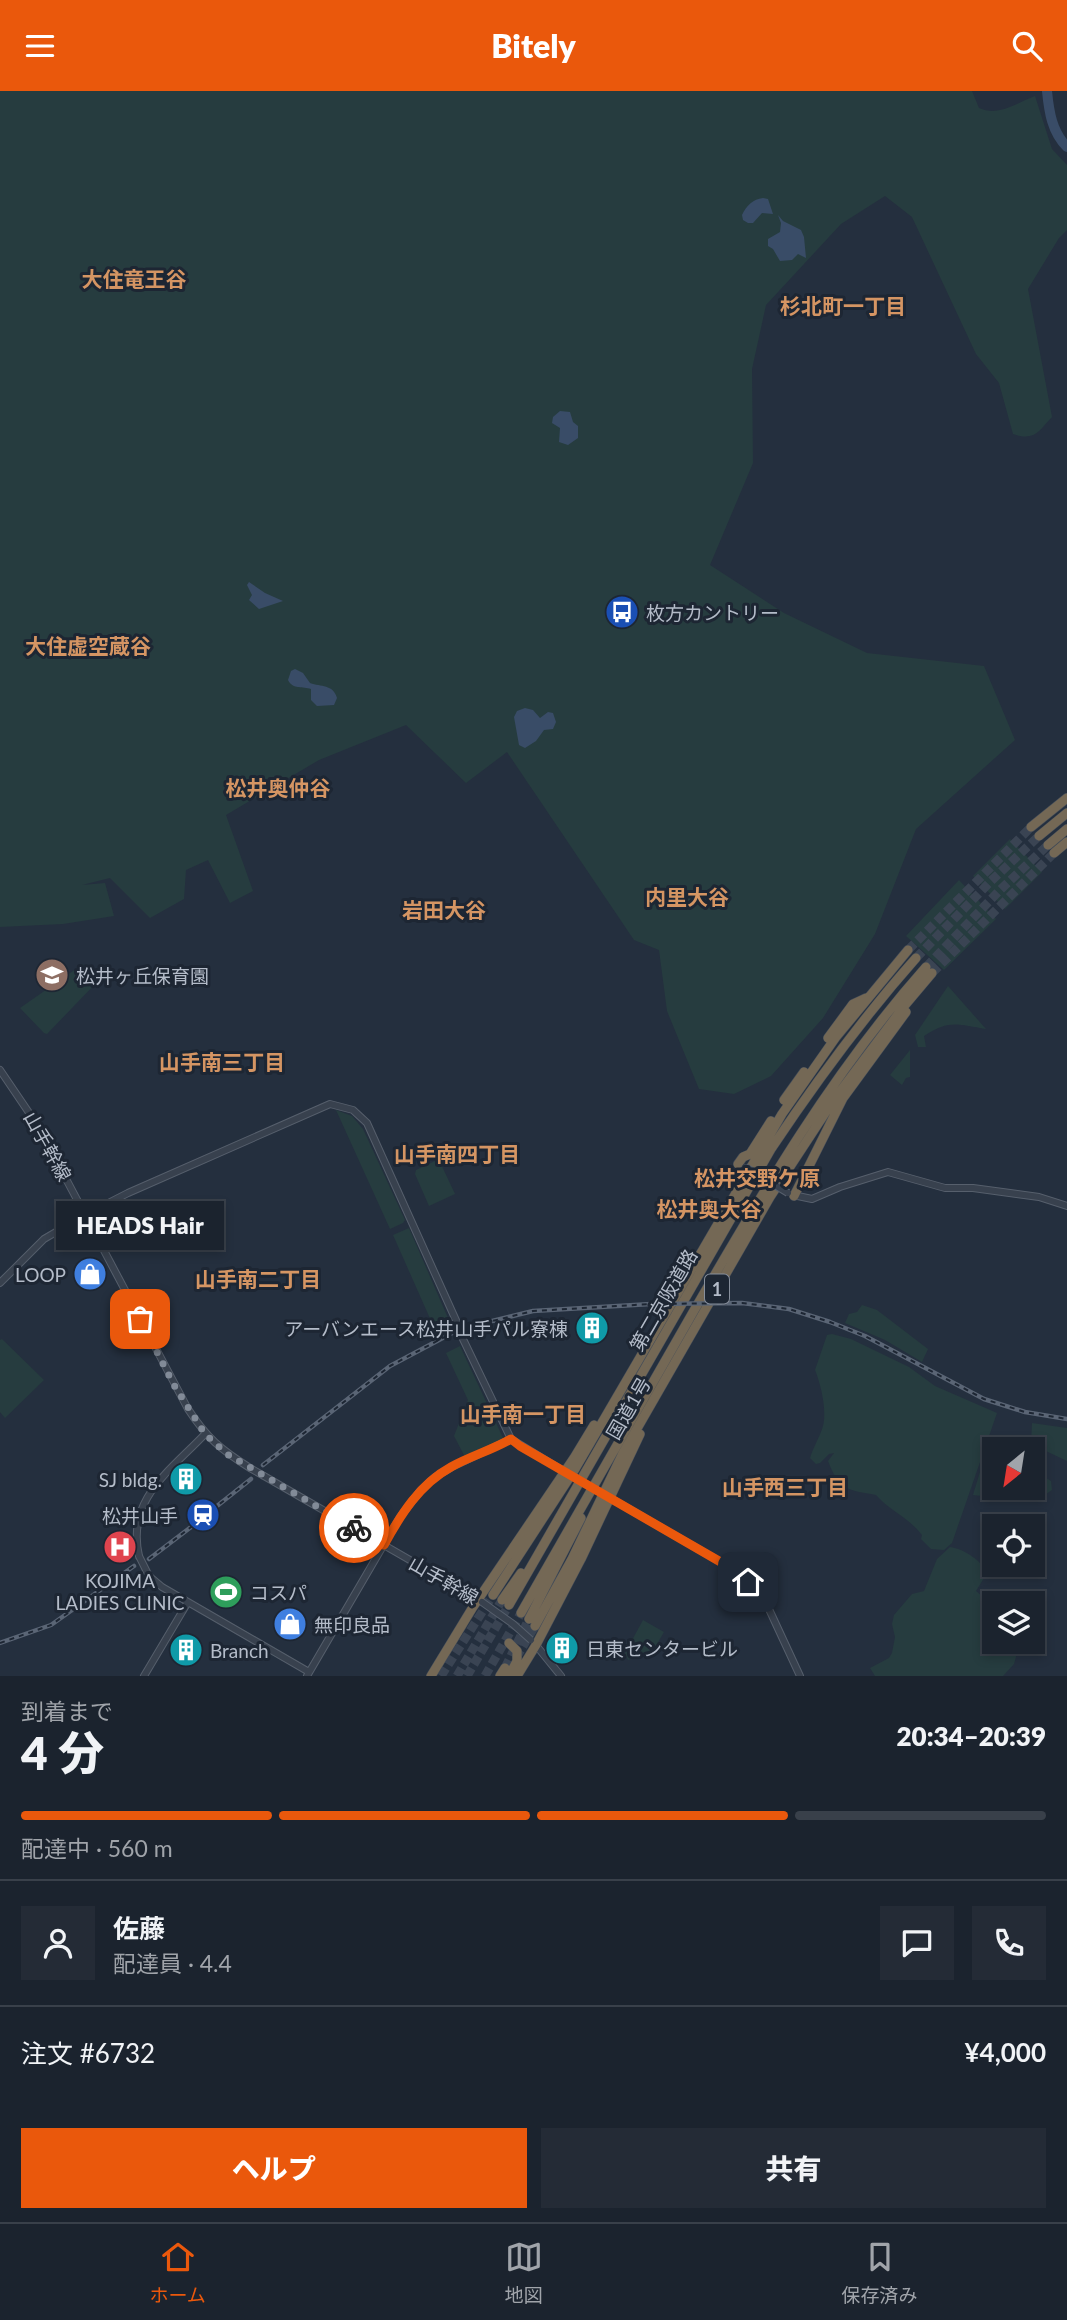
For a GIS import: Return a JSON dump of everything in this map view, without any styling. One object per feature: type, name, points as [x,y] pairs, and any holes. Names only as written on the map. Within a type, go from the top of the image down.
[{"type":"highway","points":[[1031,827],[1067,797]]},
{"type":"highway","points":[[1039,836],[1067,813]]},
{"type":"highway","points":[[1065,843],[1051,849],[1067,829]]},
{"type":"highway","name":"国道1号","points":[[501,1600],[632,1369],[782,1114],[836,1037],[908,950]]},
{"type":"highway","name":"第二京阪道路","points":[[501,1600],[554,1526],[771,1149],[846,1040],[916,958]]},
{"type":"highway","points":[[791,1194],[843,1098],[898,1025],[929,973]]},
{"type":"highway","name":"国道1号","points":[[605,1466],[532,1623],[572,1559],[622,1453],[770,1197],[806,1139],[929,973]]},
{"type":"highway","name":"第二京阪道路","points":[[521,1613],[754,1207],[816,1107],[873,1028],[929,973]]},
{"type":"highway","points":[[742,1165],[743,1157],[750,1154],[793,1086],[853,1004],[870,996]]},
{"type":"highway","name":"1","points":[[431,1676],[574,1458],[623,1375],[632,1369]]},
{"type":"highway","name":"1","points":[[517,1676],[582,1559],[664,1382]]},
{"type":"highway","points":[[504,1673],[517,1661],[517,1651],[509,1643]]},
{"type":"street","name":"山手幹線","points":[[0,1070],[38,1126],[174,1385],[205,1434],[227,1454],[250,1468],[480,1600],[534,1643],[561,1676]]},
{"type":"street","points":[[0,1283],[44,1239],[128,1193],[321,1106],[330,1104],[345,1107],[361,1116],[367,1123],[462,1337],[511,1439],[731,1568],[748,1582],[768,1607],[800,1676]]},
{"type":"street","points":[[742,1165],[791,1194],[812,1199],[888,1172],[945,1188],[973,1188],[1039,1197],[1067,1206]]},
{"type":"street","points":[[205,1434],[155,1485],[143,1503],[136,1529],[139,1556],[149,1576],[162,1587],[308,1674],[413,1500],[435,1477],[511,1439]]},
{"type":"street","points":[[144,1676],[188,1602]]},
{"type":"green space","points":[[0,91],[972,91],[979,108],[994,111],[1035,96],[1052,149],[1067,165],[1067,230],[1059,238],[1028,289],[1052,417],[1036,434],[1013,434],[999,383],[976,354],[912,217],[885,196],[841,224],[766,305],[752,369],[753,463],[710,565],[784,613],[867,653],[984,666],[1015,740],[916,829],[875,934],[823,1018],[771,1076],[734,1094],[699,1089],[667,1011],[659,950],[634,940],[507,752],[466,783],[406,725],[319,760],[226,815],[253,891],[230,903],[208,860],[186,870],[184,899],[150,918],[110,878],[82,885],[105,883],[114,916],[63,924],[0,927]]},
{"type":"green space","points":[[1010,839],[1042,872],[1005,909],[973,876]]},
{"type":"green space","points":[[959,880],[996,919],[944,970],[906,936]]},
{"type":"green space","points":[[83,964],[98,981],[47,1034],[44,1033],[20,1008]]},
{"type":"green space","points":[[948,986],[986,1029],[948,1025],[924,1036],[926,1047],[918,1047],[915,1035]]},
{"type":"green space","points":[[910,1050],[910,1077],[906,1078],[902,1085],[890,1075]]},
{"type":"green space","points":[[336,1110],[352,1116],[363,1129],[405,1220],[403,1223],[390,1229]]},
{"type":"green space","points":[[437,1160],[455,1194],[429,1206],[415,1174],[416,1170]]},
{"type":"green space","points":[[409,1228],[451,1325],[436,1332],[393,1235]]},
{"type":"green space","points":[[862,1305],[877,1310],[928,1349],[922,1362],[885,1340],[845,1323],[849,1314],[857,1312]]},
{"type":"green space","points":[[827,1335],[851,1339],[909,1367],[935,1386],[997,1413],[989,1437],[982,1437],[982,1456],[952,1543],[944,1550],[931,1549],[921,1539],[922,1535],[917,1529],[876,1495],[851,1490],[841,1483],[828,1461],[834,1453],[816,1464],[810,1458],[824,1420],[823,1398],[815,1370]]},
{"type":"green space","points":[[2,1339],[44,1380],[5,1418],[0,1412]]},
{"type":"green space","points":[[460,1346],[504,1440],[465,1457],[454,1436],[468,1400],[446,1353]]},
{"type":"green space","points":[[1032,1423],[1067,1428],[1067,1461],[1045,1451],[1045,1437],[1031,1437]]},
{"type":"green space","points":[[982,1465],[982,1496],[973,1495]]},
{"type":"green space","points":[[1045,1478],[1051,1481],[1052,1490],[1045,1495]]},
{"type":"green space","points":[[950,1547],[972,1556],[982,1566],[982,1577],[985,1577],[976,1591],[982,1596],[982,1654],[1017,1654],[1014,1664],[1003,1676],[875,1676],[870,1668],[889,1658],[895,1637],[892,1624],[894,1615],[912,1594],[924,1591],[937,1559]]},
{"type":"green space","points":[[643,1620],[664,1632],[654,1649],[628,1660],[625,1653]]},
{"type":"water","points":[[763,198],[768,199],[773,214],[762,213],[753,223],[743,220],[742,215],[748,206]]},
{"type":"water","points":[[778,215],[783,221],[801,230],[806,258],[798,254],[792,260],[780,261],[768,246],[768,239],[780,232]]},
{"type":"water","points":[[560,411],[570,412],[573,422],[578,426],[578,438],[568,445],[559,442],[560,428],[552,423],[553,417]]},
{"type":"water","points":[[249,582],[283,601],[259,609],[249,600],[252,595],[247,585]]},
{"type":"water","points":[[295,669],[303,673],[310,683],[333,690],[337,698],[334,705],[317,706],[311,700],[311,689],[290,683],[288,680],[291,671]]},
{"type":"water","points":[[525,708],[533,710],[540,718],[548,712],[553,713],[556,722],[553,729],[544,730],[536,741],[525,748],[519,745],[514,717],[517,711]]},
{"type":"waterway","points":[[1047,91],[1050,114],[1067,147]]},
{"type":"tunnel","points":[[908,950],[1031,827]]},
{"type":"tunnel","points":[[916,958],[1039,836]]},
{"type":"tunnel","points":[[926,967],[1000,890],[1048,845]]},
{"type":"tunnel","points":[[932,973],[1054,853]]},
{"type":"tunnel","points":[[441,1676],[493,1595]]},
{"type":"tunnel","points":[[457,1676],[502,1600]]},
{"type":"tunnel","points":[[467,1676],[509,1605]]},
{"type":"tunnel","points":[[485,1676],[521,1613]]},
{"type":"tunnel","points":[[505,1668],[529,1619]]},
{"type":"tunnel","points":[[516,1658],[535,1626]]},
{"type":"railway","points":[[464,1328],[533,1311],[651,1304],[742,1303],[789,1309],[865,1336],[984,1399],[1025,1412],[1067,1419]]},
{"type":"railway","points":[[263,1465],[390,1366],[454,1332]]},
{"type":"railway","points":[[212,1510],[251,1479]]},
{"type":"railway","points":[[149,1559],[195,1524]]},
{"type":"railway","points":[[0,1643],[51,1625],[134,1566]]},
{"type":"way so far","points":[[140,1319],[174,1385],[205,1434],[227,1454],[354,1528]]},
{"type":"place","name":"枚方カントリー","points":[[622,612]]},
{"type":"place","name":"松井ヶ丘保育園","points":[[52,975]]},
{"type":"place","name":"LOOP","points":[[90,1274]]},
{"type":"place","name":"HEADS Hair","points":[[140,1319]]},
{"type":"place","name":"アーバンエース松井山手パル寮棟","points":[[592,1328]]},
{"type":"place","name":"SJ bldg.","points":[[186,1479]]},
{"type":"place","name":"松井山手","points":[[203,1515]]},
{"type":"place","name":"KOJIMA LADIES CLINIC","points":[[120,1547]]},
{"type":"place","name":"コスパ","points":[[226,1592]]},
{"type":"place","name":"無印良品","points":[[290,1624]]},
{"type":"place","name":"日東センタービル","points":[[562,1648]]},
{"type":"place","name":"Branch","points":[[186,1650]]},
{"type":"district","name":"大住竜王谷","points":[[134,278]]},
{"type":"district","name":"杉北町一丁目","points":[[843,305]]},
{"type":"district","name":"大住虚空蔵谷","points":[[88,645]]},
{"type":"district","name":"松井奥仲谷","points":[[278,787]]},
{"type":"district","name":"内里大谷","points":[[687,896]]},
{"type":"district","name":"岩田大谷","points":[[444,909]]},
{"type":"district","name":"山手南三丁目","points":[[222,1061]]},
{"type":"district","name":"山手南四丁目","points":[[457,1153]]},
{"type":"district","name":"松井交野ケ原","points":[[757,1177]]},
{"type":"district","name":"松井奥大谷","points":[[709,1208]]},
{"type":"district","name":"山手南二丁目","points":[[258,1278]]},
{"type":"district","name":"山手南一丁目","points":[[523,1413]]},
{"type":"district","name":"山手西三丁目","points":[[785,1486]]},
{"type":"route","points":[[354,1528],[384,1545],[400,1517],[435,1477],[511,1439],[731,1568],[748,1582]]}]
